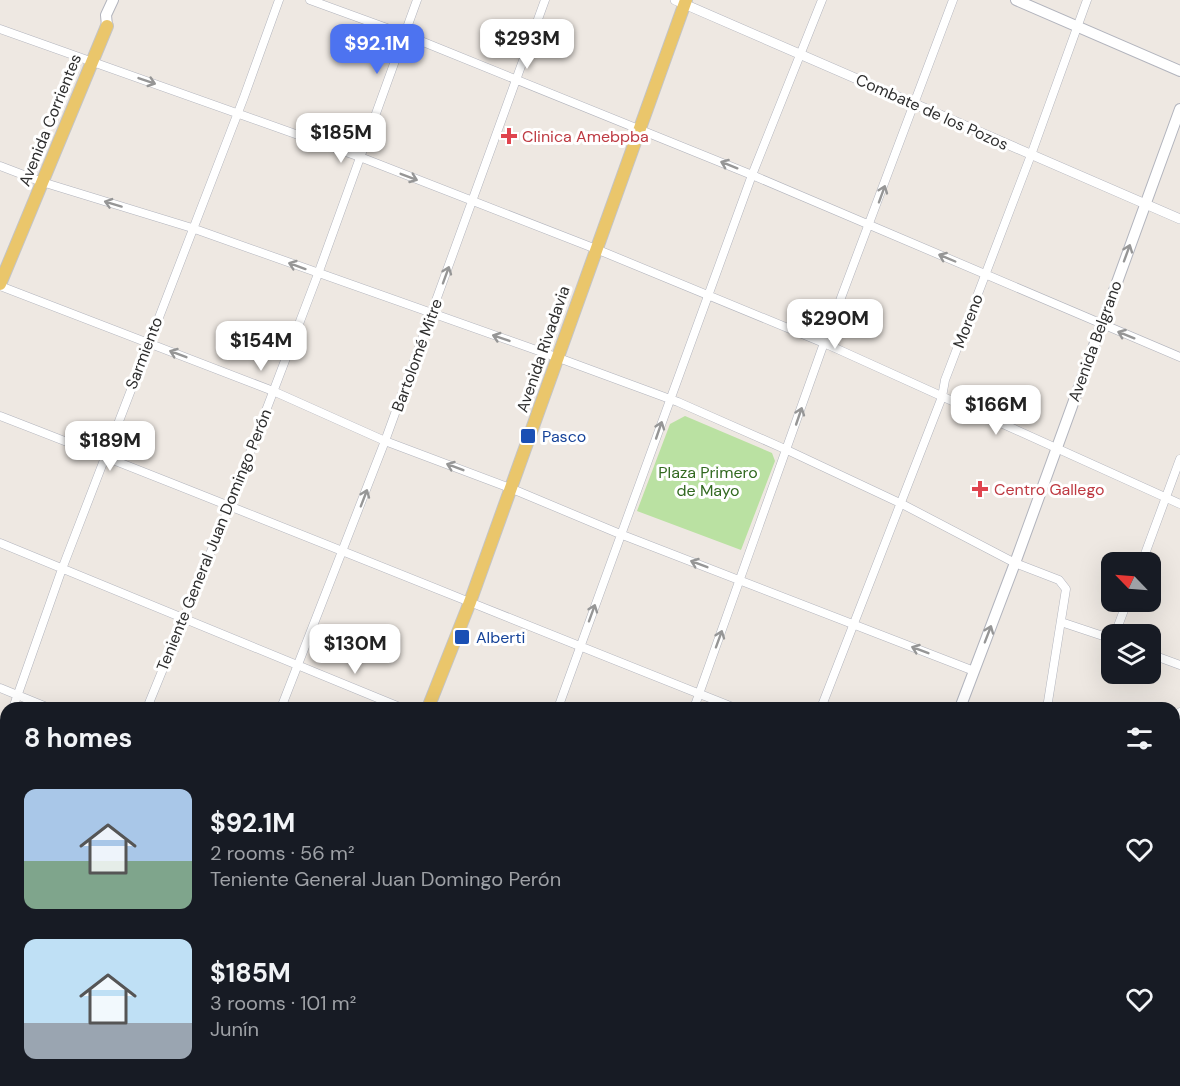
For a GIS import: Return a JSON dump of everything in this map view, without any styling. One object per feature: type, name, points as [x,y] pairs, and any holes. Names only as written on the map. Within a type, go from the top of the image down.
[{"type":"main road","name":"Avenida Corrientes","points":[[0,285],[107,26],[106,15],[113,0]]},
{"type":"main road","points":[[1016,0],[1180,71]]},
{"type":"main road","name":"Avenida Rivadavia","points":[[430,702],[470,602],[639,129],[682,1]]},
{"type":"main road","name":"Avenida Belgrano","points":[[962,702],[1180,109]]},
{"type":"street","name":"Sarmiento","points":[[15,702],[62,569],[279,0]]},
{"type":"street","points":[[310,0],[406,35],[752,175],[1180,357]]},
{"type":"street","name":"Teniente General Juan Domingo Perón","points":[[149,702],[230,505],[318,274],[417,0]]},
{"type":"street","name":"Bartolomé Mitre","points":[[283,702],[385,441],[545,0]]},
{"type":"street","points":[[560,702],[752,175],[822,0]]},
{"type":"street","points":[[696,702],[824,344],[953,0]]},
{"type":"street","name":"Moreno","points":[[823,702],[902,504],[942,397],[945,380],[1087,0]]},
{"type":"street","name":"Combate de los Pozos","points":[[682,1],[915,105],[1180,219]]},
{"type":"street","points":[[0,29],[238,112],[596,249],[824,344],[1180,504]]},
{"type":"street","points":[[0,166],[42,182],[192,228],[556,357],[669,400],[787,450],[902,504],[1015,563],[1063,583],[1066,589],[1048,702]]},
{"type":"street","points":[[0,285],[273,391],[385,441],[974,671]]},
{"type":"street","points":[[0,416],[230,505],[720,702]]},
{"type":"street","points":[[1146,552],[1180,459]]},
{"type":"street","points":[[0,543],[387,702]]},
{"type":"street","points":[[1061,622],[1101,635]]},
{"type":"street","points":[[1161,658],[1180,664]]},
{"type":"street","points":[[0,688],[35,702]]},
{"type":"green space","name":"Plaza Primero de Mayo","points":[[685,416],[772,453],[775,461],[741,550],[637,511],[670,424]]},
{"type":"place","name":"Clinica Amebpba","points":[[509,136]]},
{"type":"place","name":"Pasco","points":[[528,436]]},
{"type":"place","name":"Centro Gallego","points":[[980,489]]},
{"type":"place","name":"Alberti","points":[[462,637]]}]
